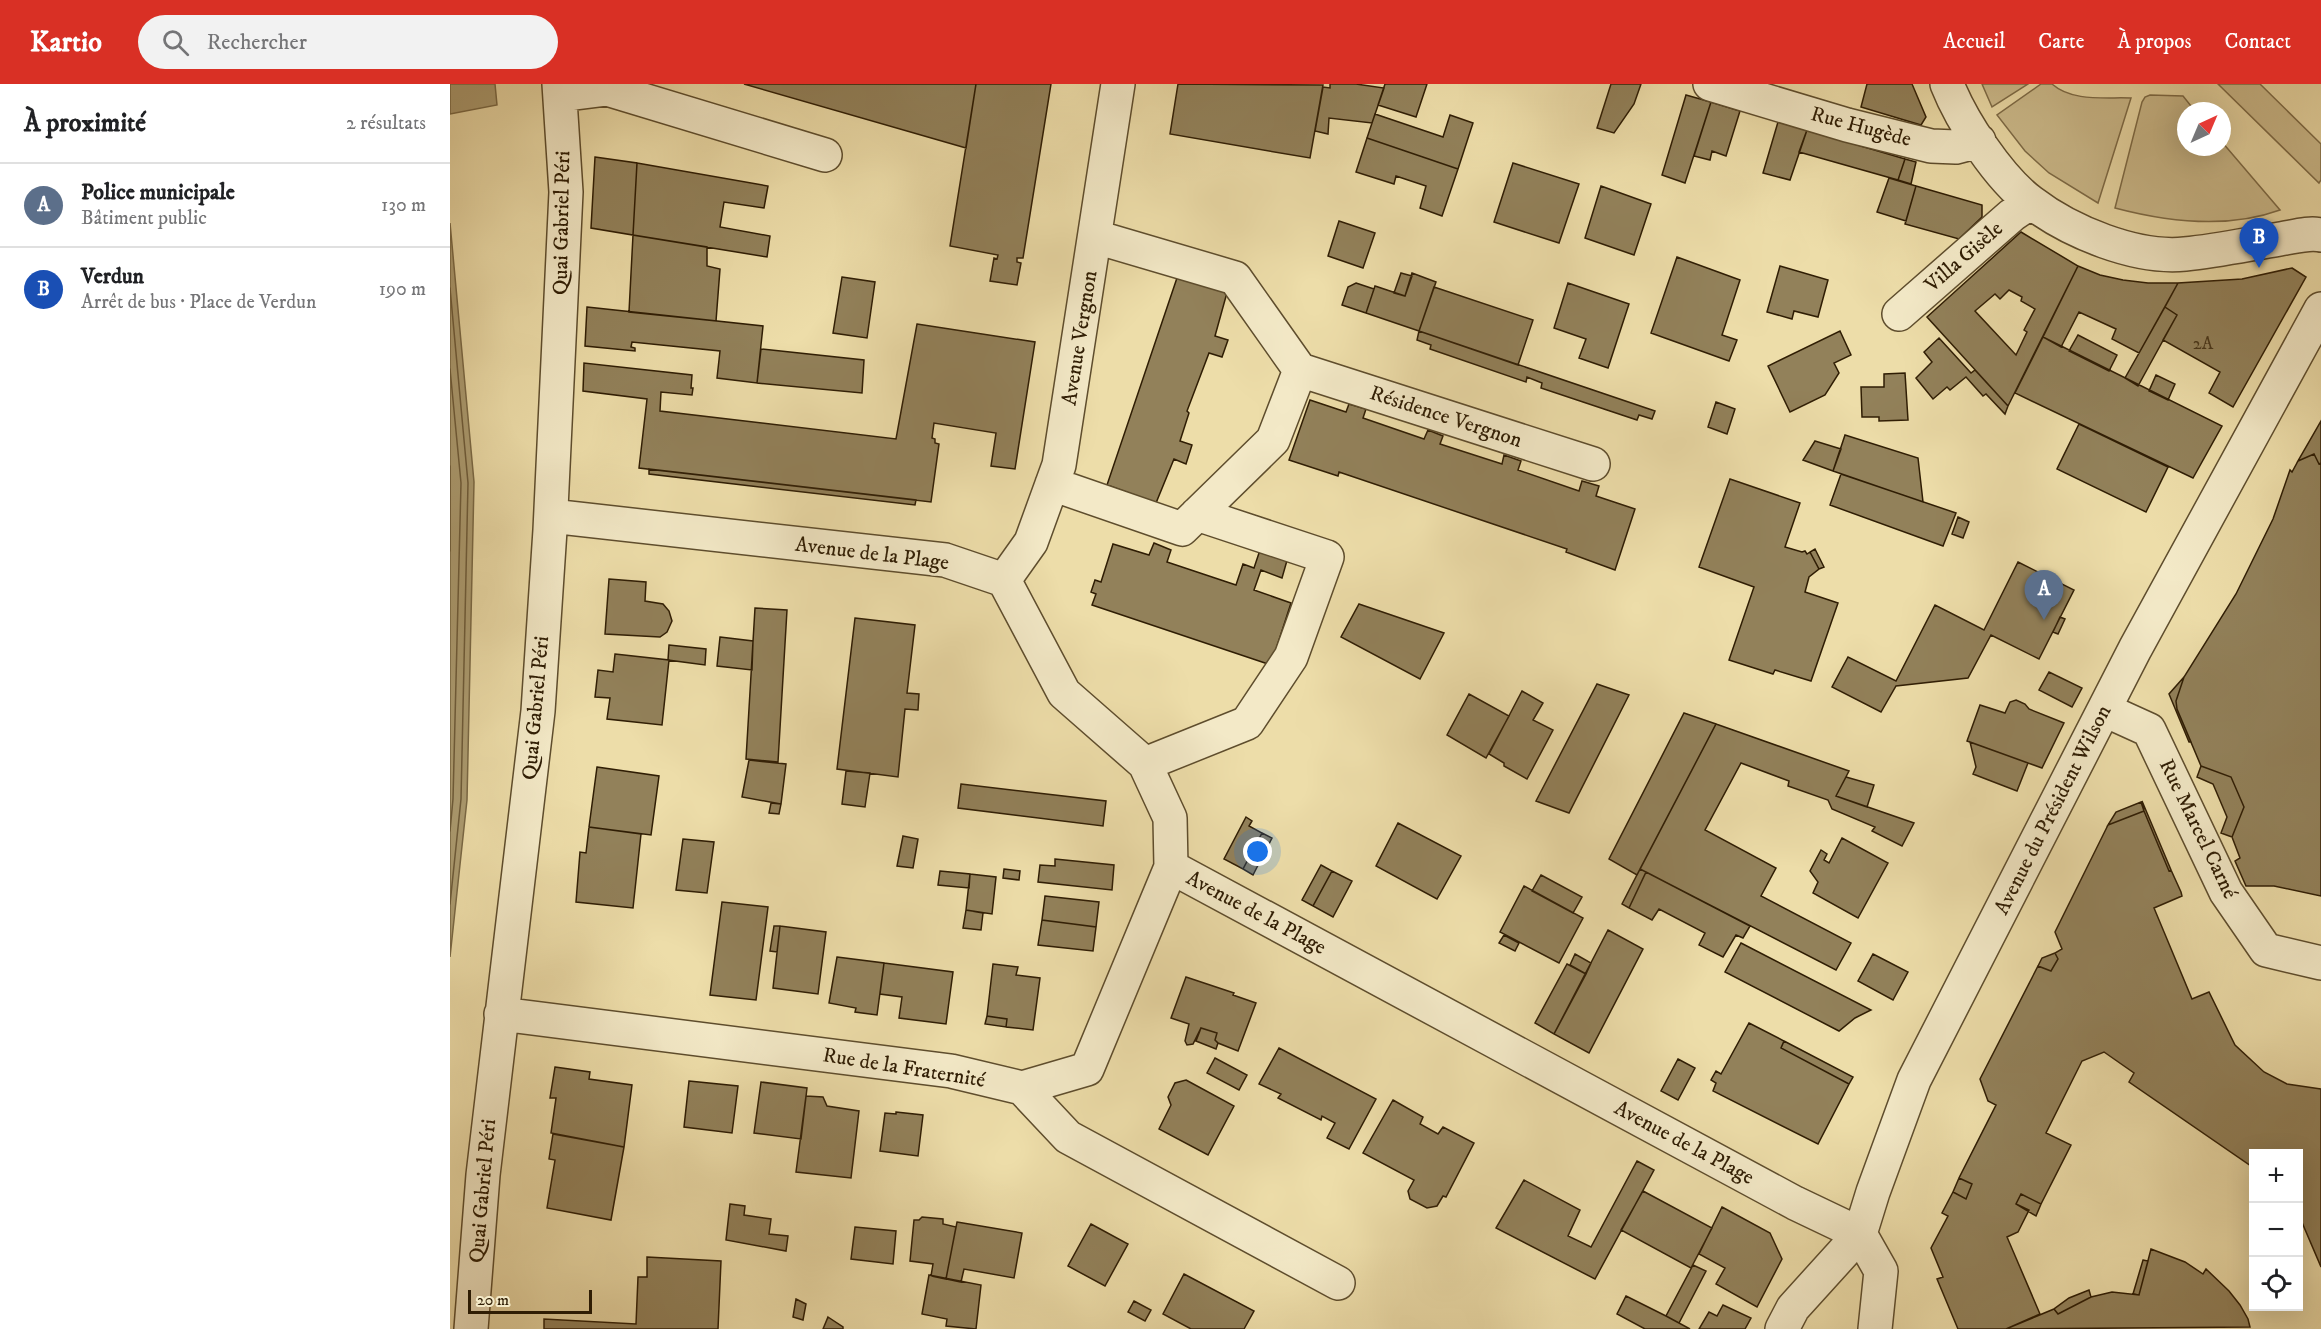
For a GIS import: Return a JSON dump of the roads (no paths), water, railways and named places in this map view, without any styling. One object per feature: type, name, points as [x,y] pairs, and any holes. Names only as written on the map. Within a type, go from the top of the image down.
[{"type":"street","name":"Avenue Vergnon","points":[[1004,580],[1031,542],[1059,465],[1118,84]]},
{"type":"street","name":"Rue Hugède","points":[[1710,84],[1846,125],[1931,146],[1956,147],[1979,141]]},
{"type":"street","points":[[1947,84],[1979,141],[2001,171],[2031,202],[2095,238],[2146,251],[2183,254],[2297,236],[2321,235]]},
{"type":"street","points":[[559,89],[607,89],[825,154]]},
{"type":"street","name":"Quai Gabriel Péri","points":[[471,1329],[483,1175],[538,711],[549,556],[566,192],[559,89]]},
{"type":"street","name":"Villa Gisèle","points":[[1899,314],[2012,215],[2031,202]]},
{"type":"street","points":[[1052,484],[1182,529],[1273,440],[1300,370],[1235,278],[1096,237]]},
{"type":"street","name":"Avenue du Président Wilson","points":[[1860,1234],[1873,1191],[1914,1080],[2141,638],[2321,309]]},
{"type":"street","name":"Résidence Vergnon","points":[[1300,370],[1593,464]]},
{"type":"street","points":[[1145,764],[1247,723],[1291,657],[1327,556],[1197,514]]},
{"type":"street","name":"Avenue de la Plage","points":[[551,516],[945,560],[1004,580],[1064,693],[1145,764],[1170,818],[1171,867],[1784,1197],[1860,1234]]},
{"type":"street","name":"Rue Marcel Carné","points":[[2104,710],[2149,730],[2226,892],[2266,950],[2321,963]]},
{"type":"street","name":"Rue de la Fraternité","points":[[501,1014],[951,1071],[1022,1088],[1087,1069],[1171,867]]},
{"type":"street","points":[[1022,1088],[1068,1137],[1338,1283]]},
{"type":"street","points":[[1782,1329],[1793,1308],[1860,1234],[1881,1271],[1875,1329]]},
{"type":"water","points":[[450,84],[495,84],[497,105],[450,114]]},
{"type":"water","points":[[450,223],[474,482],[467,800],[450,957]]},
{"type":"place","name":"Verdun","points":[[2259,268]]},
{"type":"place","name":"Police municipale","points":[[2044,620]]}]
